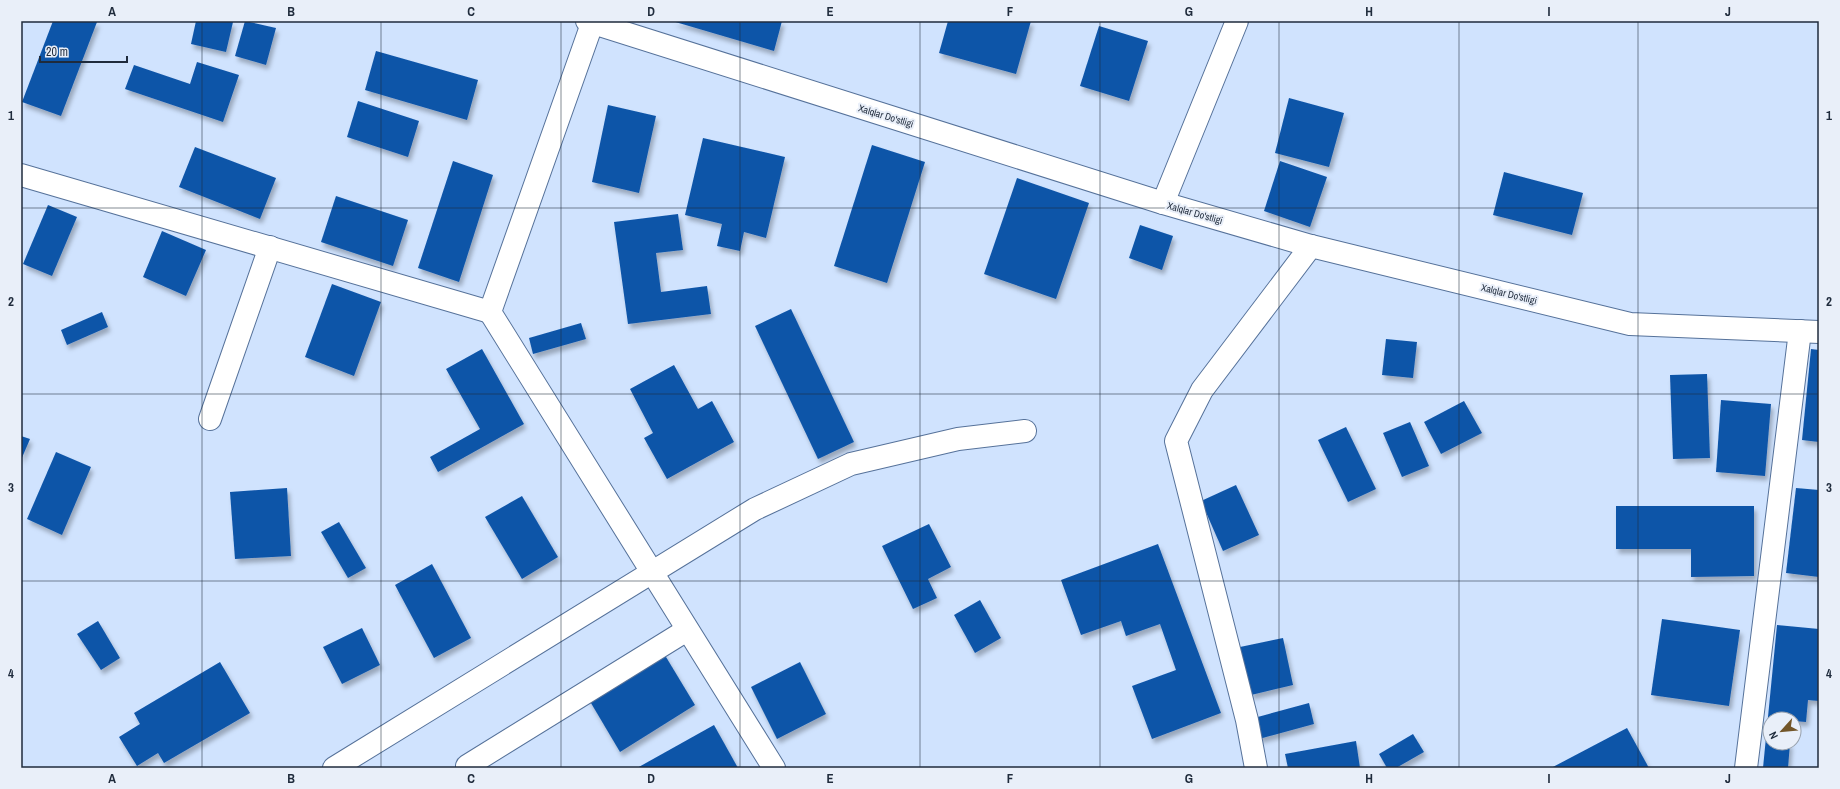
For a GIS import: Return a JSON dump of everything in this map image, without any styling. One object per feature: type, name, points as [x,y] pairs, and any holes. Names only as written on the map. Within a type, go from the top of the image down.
[{"type":"street","points":[[1163,203],[1237,21]]},
{"type":"street","points":[[490,312],[590,22]]},
{"type":"street","name":"Xalqlar Do'stligi","points":[[590,22],[1163,203],[1311,246],[1630,324],[1809,331]]},
{"type":"street","points":[[21,175],[490,312],[774,768]]},
{"type":"street","points":[[1256,768],[1247,720],[1176,440],[1202,390],[1311,246]]},
{"type":"street","points":[[210,419],[270,247]]},
{"type":"street","points":[[1746,768],[1809,331]]},
{"type":"street","points":[[334,768],[652,574],[755,509],[851,464],[958,439],[1025,431]]},
{"type":"street","points":[[468,768],[467,766],[687,630]]},
{"type":"building","points":[[53,21],[97,22],[61,116],[22,102]]},
{"type":"building","points":[[196,21],[233,22],[226,52],[191,44]]},
{"type":"building","points":[[245,21],[276,28],[266,65],[235,56]]},
{"type":"building","points":[[672,21],[782,21],[774,51]]},
{"type":"building","points":[[948,21],[1031,21],[1016,74],[939,53]]},
{"type":"building","points":[[1099,26],[1148,41],[1129,101],[1080,86]]},
{"type":"building","points":[[376,51],[478,80],[467,120],[365,90]]},
{"type":"building","points":[[197,62],[239,75],[223,122],[125,89],[134,65],[190,84]]},
{"type":"building","points":[[1289,98],[1344,113],[1329,167],[1275,153]]},
{"type":"building","points":[[358,101],[419,121],[408,157],[347,137]]},
{"type":"building","points":[[608,105],[656,116],[639,193],[592,182]]},
{"type":"building","points":[[703,138],[785,157],[766,238],[744,232],[740,251],[717,246],[722,224],[685,215]]},
{"type":"building","points":[[872,145],[925,162],[887,283],[834,266]]},
{"type":"building","points":[[195,147],[276,178],[260,219],[179,187]]},
{"type":"building","points":[[453,161],[493,175],[459,282],[418,268]]},
{"type":"building","points":[[1280,161],[1327,177],[1310,227],[1264,211]]},
{"type":"building","points":[[1504,172],[1583,193],[1572,235],[1493,215]]},
{"type":"building","points":[[1017,178],[1089,203],[1056,299],[984,274]]},
{"type":"building","points":[[336,196],[408,220],[393,266],[321,242]]},
{"type":"building","points":[[48,205],[77,217],[52,276],[23,264]]},
{"type":"building","points":[[678,214],[683,250],[656,253],[661,292],[707,286],[711,314],[628,324],[614,222]]},
{"type":"building","points":[[1140,225],[1173,236],[1162,270],[1129,258]]},
{"type":"building","points":[[162,231],[206,250],[186,296],[143,277]]},
{"type":"building","points":[[332,284],[381,302],[354,376],[305,357]]},
{"type":"building","points":[[791,309],[854,442],[818,459],[755,326]]},
{"type":"building","points":[[102,312],[108,327],[67,345],[61,330]]},
{"type":"building","points":[[581,323],[586,339],[533,354],[529,338]]},
{"type":"building","points":[[1386,339],[1417,342],[1413,378],[1382,375]]},
{"type":"building","points":[[482,349],[524,424],[438,472],[430,457],[480,429],[446,369]]},
{"type":"building","points":[[1811,349],[1819,350],[1819,442],[1802,440]]},
{"type":"building","points":[[674,365],[698,409],[712,401],[734,442],[667,479],[644,438],[653,433],[630,389]]},
{"type":"building","points":[[1707,374],[1710,458],[1673,459],[1670,375]]},
{"type":"building","points":[[1721,400],[1771,404],[1765,476],[1716,472]]},
{"type":"building","points":[[1464,401],[1482,433],[1441,454],[1424,422]]},
{"type":"building","points":[[1410,422],[1429,466],[1402,477],[1383,433]]},
{"type":"building","points":[[1346,427],[1376,489],[1348,502],[1318,440]]},
{"type":"building","points":[[21,436],[30,439],[21,460]]},
{"type":"building","points":[[56,452],[91,467],[62,535],[27,519]]},
{"type":"building","points":[[1236,485],[1259,535],[1223,551],[1201,501]]},
{"type":"building","points":[[287,488],[291,556],[235,559],[230,492]]},
{"type":"building","points":[[1796,488],[1819,490],[1819,577],[1786,573]]},
{"type":"building","points":[[522,496],[558,557],[522,579],[485,517]]},
{"type":"building","points":[[1616,506],[1754,506],[1754,576],[1691,577],[1691,549],[1616,549]]},
{"type":"building","points":[[339,522],[366,568],[348,578],[321,532]]},
{"type":"building","points":[[929,524],[951,567],[928,579],[937,598],[913,609],[882,546]]},
{"type":"building","points":[[1158,544],[1221,713],[1152,739],[1132,686],[1176,670],[1160,624],[1126,636],[1121,621],[1081,635],[1061,580]]},
{"type":"building","points":[[432,564],[471,638],[434,658],[395,585]]},
{"type":"building","points":[[980,600],[1001,638],[975,653],[954,615]]},
{"type":"building","points":[[1662,619],[1740,630],[1729,706],[1651,695]]},
{"type":"building","points":[[98,621],[120,658],[101,670],[77,634]]},
{"type":"building","points":[[1777,625],[1819,629],[1819,701],[1808,700],[1806,722],[1802,722],[1802,711],[1769,711]]},
{"type":"building","points":[[362,628],[380,665],[342,684],[323,647]]},
{"type":"building","points":[[1283,638],[1293,685],[1251,695],[1240,647]]},
{"type":"building","points":[[663,652],[695,705],[620,752],[588,698]]},
{"type":"building","points":[[220,662],[250,713],[164,763],[158,753],[137,766],[119,737],[140,724],[134,713]]},
{"type":"building","points":[[800,662],[826,714],[777,739],[751,687]]},
{"type":"building","points":[[1309,703],[1314,724],[1259,739],[1254,718]]},
{"type":"building","points":[[714,725],[738,768],[637,768]]},
{"type":"building","points":[[1627,728],[1649,768],[1551,768]]},
{"type":"building","points":[[1413,734],[1424,752],[1396,768],[1387,768],[1379,754]]},
{"type":"building","points":[[1356,741],[1360,768],[1288,768],[1285,754]]},
{"type":"building","points":[[1765,751],[1789,751],[1788,768],[1763,768]]}]
